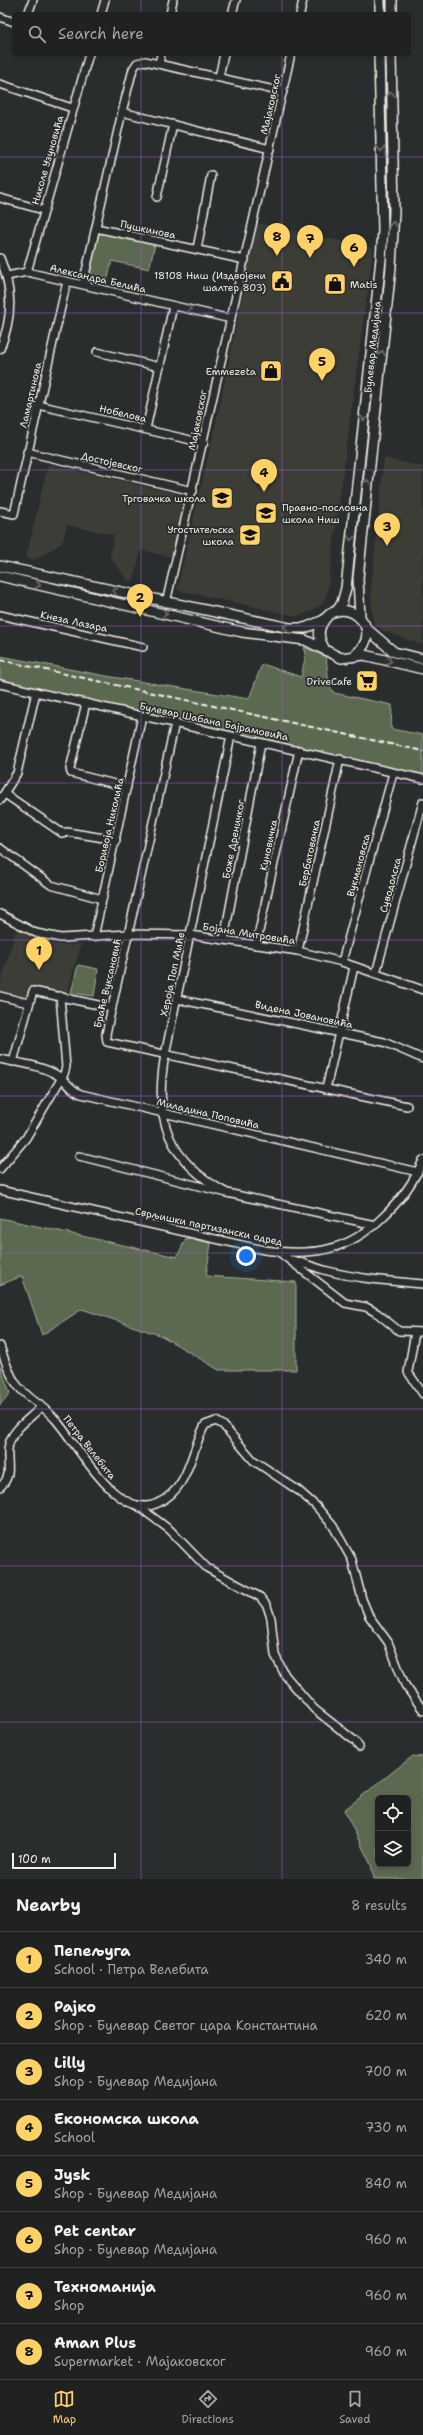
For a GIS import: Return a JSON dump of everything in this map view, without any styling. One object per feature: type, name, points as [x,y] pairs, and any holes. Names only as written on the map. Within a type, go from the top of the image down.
[{"type":"main road","points":[[380,0],[380,12]]},
{"type":"main road","points":[[392,0],[392,12]]},
{"type":"main road","name":"Булевар Медијана","points":[[337,611],[342,603],[346,588],[381,259],[383,231],[379,56]]},
{"type":"main road","name":"Булевар Медијана","points":[[360,617],[357,592],[358,571],[391,267],[394,212],[391,56]]},
{"type":"main road","points":[[0,566],[166,603],[290,628],[305,628],[324,620],[337,611],[353,612],[360,617],[367,629],[394,652],[423,659]]},
{"type":"main road","points":[[0,576],[242,632],[306,640],[324,648],[334,656],[341,658],[355,655],[423,669]]},
{"type":"main road","points":[[324,620],[319,634],[324,648]]},
{"type":"main road","points":[[355,655],[365,644],[367,629]]},
{"type":"street","points":[[29,12],[33,0]]},
{"type":"street","points":[[102,12],[105,0]]},
{"type":"street","points":[[170,12],[173,0]]},
{"type":"street","points":[[233,12],[236,0]]},
{"type":"street","points":[[300,12],[303,0]]},
{"type":"street","points":[[0,17],[12,21]]},
{"type":"street","name":"Николе Узуновића","points":[[27,272],[43,210],[88,56]]},
{"type":"street","points":[[159,64],[161,56]]},
{"type":"street","points":[[219,77],[224,56]]},
{"type":"street","name":"Мајаковског","points":[[166,603],[204,443],[211,400],[245,260],[291,56]]},
{"type":"street","points":[[83,284],[122,112],[133,69],[138,63],[145,61],[283,92]]},
{"type":"street","points":[[1,87],[72,108]]},
{"type":"street","points":[[122,112],[270,149]]},
{"type":"street","points":[[157,197],[173,124]]},
{"type":"street","points":[[196,249],[212,175]]},
{"type":"street","points":[[0,198],[43,210]]},
{"type":"street","name":"Пушкинова","points":[[96,228],[245,260]]},
{"type":"street","points":[[0,258],[7,276],[11,306],[6,334],[0,349]]},
{"type":"street","name":"Александра Белића","points":[[7,276],[27,272],[231,319]]},
{"type":"street","name":"Ламартинова","points":[[0,511],[14,514],[67,281]]},
{"type":"street","points":[[146,429],[174,306]]},
{"type":"street","points":[[96,352],[160,367]]},
{"type":"street","name":"Нобелова","points":[[38,405],[204,443]]},
{"type":"street","name":"Достојевског","points":[[27,452],[193,491]]},
{"type":"street","name":"Кнеза Лазара","points":[[0,615],[143,647]]},
{"type":"street","name":"Булевар Шабана Бајрамовића","points":[[0,684],[340,759],[423,779]]},
{"type":"street","points":[[36,692],[21,760],[12,784],[2,797],[62,833],[67,832],[116,840]]},
{"type":"street","points":[[86,703],[70,769],[71,773],[127,787]]},
{"type":"street","name":"Боривоја Николића","points":[[94,937],[142,716]]},
{"type":"street","name":"Браће Вуксановић","points":[[175,723],[106,1034],[107,1042],[406,1106]]},
{"type":"street","name":"Хероја Поп Миће","points":[[227,1193],[206,1182],[190,1168],[173,1144],[163,1112],[161,1078],[231,736]]},
{"type":"street","name":"Боже Дреничког","points":[[224,939],[262,743]]},
{"type":"street","name":"Куновичка","points":[[256,945],[299,750]]},
{"type":"street","name":"Бербатовачка","points":[[298,950],[340,759]]},
{"type":"street","name":"Вукмановска","points":[[342,962],[393,773]]},
{"type":"street","name":"Суводолска","points":[[376,973],[423,802]]},
{"type":"street","points":[[0,848],[51,885],[102,899]]},
{"type":"street","name":"Бојана Митровића","points":[[0,914],[45,936],[74,939],[128,934],[190,935],[298,950],[342,962],[423,990]]},
{"type":"street","points":[[326,1089],[354,967]]},
{"type":"street","points":[[13,1062],[31,993],[35,991],[112,1008]]},
{"type":"street","points":[[0,996],[28,1003]]},
{"type":"street","points":[[0,1169],[26,1138],[62,1078],[66,1067],[60,996]]},
{"type":"street","name":"Видена Јовановића","points":[[177,999],[340,1031],[384,1042],[423,1059]]},
{"type":"street","name":"Миладина Поповића","points":[[0,1059],[53,1072],[78,1093],[418,1172]]},
{"type":"street","name":"Хероја Поп Миће","points":[[79,1156],[227,1193],[375,1225]]},
{"type":"street","name":"Сврљишки партизански одред","points":[[0,1190],[279,1252],[308,1253],[329,1250],[350,1242],[375,1225],[400,1201],[418,1172],[423,1160]]},
{"type":"street","points":[[279,1252],[336,1298],[345,1303],[377,1312],[400,1331],[423,1332]]},
{"type":"street","points":[[290,1260],[345,1274],[423,1284]]},
{"type":"street","points":[[415,1332],[408,1372],[423,1394]]},
{"type":"street","name":"Петра Велебита","points":[[0,1346],[17,1385],[56,1419],[97,1475],[119,1497],[137,1505],[157,1504],[169,1495],[183,1481],[205,1425],[216,1421],[223,1425],[254,1460],[299,1491],[316,1506],[333,1526],[352,1560],[362,1599],[369,1616],[388,1642],[405,1685],[423,1710]]},
{"type":"street","points":[[0,1488],[4,1484],[10,1470],[9,1442],[13,1434],[39,1409],[40,1404]]},
{"type":"street","points":[[137,1505],[170,1530],[207,1568],[260,1597],[267,1606],[271,1618],[275,1655],[285,1675],[314,1709],[355,1741],[359,1747]]},
{"type":"shaded area","points":[[257,223],[373,248],[327,594],[321,605],[310,612],[296,616],[177,590],[219,410]]},
{"type":"shaded area","points":[[384,458],[423,467],[423,645],[384,631],[376,625],[372,613],[371,591]]},
{"type":"shaded area","points":[[48,464],[186,496],[171,557],[141,550],[133,581],[128,581],[110,557],[114,535],[67,525],[62,543],[34,560],[26,558]]},
{"type":"shaded area","points":[[16,930],[49,943],[64,945],[81,944],[66,997],[38,991],[28,1003],[0,996],[0,985]]},
{"type":"green space","points":[[98,231],[155,244],[149,269],[112,261],[106,286],[87,281]]},
{"type":"green space","points":[[304,647],[326,657],[329,685],[334,693],[392,705],[391,729],[423,735],[423,778],[0,684],[0,656],[106,676],[249,699],[262,664],[301,677],[306,654]]},
{"type":"green space","points":[[78,965],[98,969],[94,996],[71,993]]},
{"type":"green space","points":[[0,1218],[177,1257],[186,1238],[211,1243],[206,1276],[296,1282],[296,1370],[219,1370],[162,1336],[82,1309],[42,1335],[22,1276],[0,1285]]},
{"type":"green space","points":[[0,1366],[10,1393],[0,1405]]},
{"type":"green space","points":[[413,1756],[423,1757],[423,1879],[374,1879],[371,1865],[344,1810]]},
{"type":"railway","points":[[0,660],[423,751]]},
{"type":"place","name":"Aman Plus","points":[[277,256]]},
{"type":"place","name":"Техноманија","points":[[310,258]]},
{"type":"place","name":"Pet centar","points":[[354,267]]},
{"type":"place","name":"18108 Ниш (Издвојени шалтер 803)","points":[[282,281]]},
{"type":"place","name":"Matis","points":[[335,284]]},
{"type":"place","name":"Emmezeta","points":[[271,371]]},
{"type":"place","name":"Jysk","points":[[322,381]]},
{"type":"place","name":"Економска школа","points":[[264,492]]},
{"type":"place","name":"Трговачка школа","points":[[222,498]]},
{"type":"place","name":"Правно-пословна школа Ниш","points":[[266,513]]},
{"type":"place","name":"Угоститељска школа","points":[[250,535]]},
{"type":"place","name":"Lilly","points":[[387,546]]},
{"type":"place","name":"Рајко","points":[[140,617]]},
{"type":"place","name":"DriveCafe","points":[[367,681]]},
{"type":"place","name":"Пепељуга","points":[[39,970]]}]
